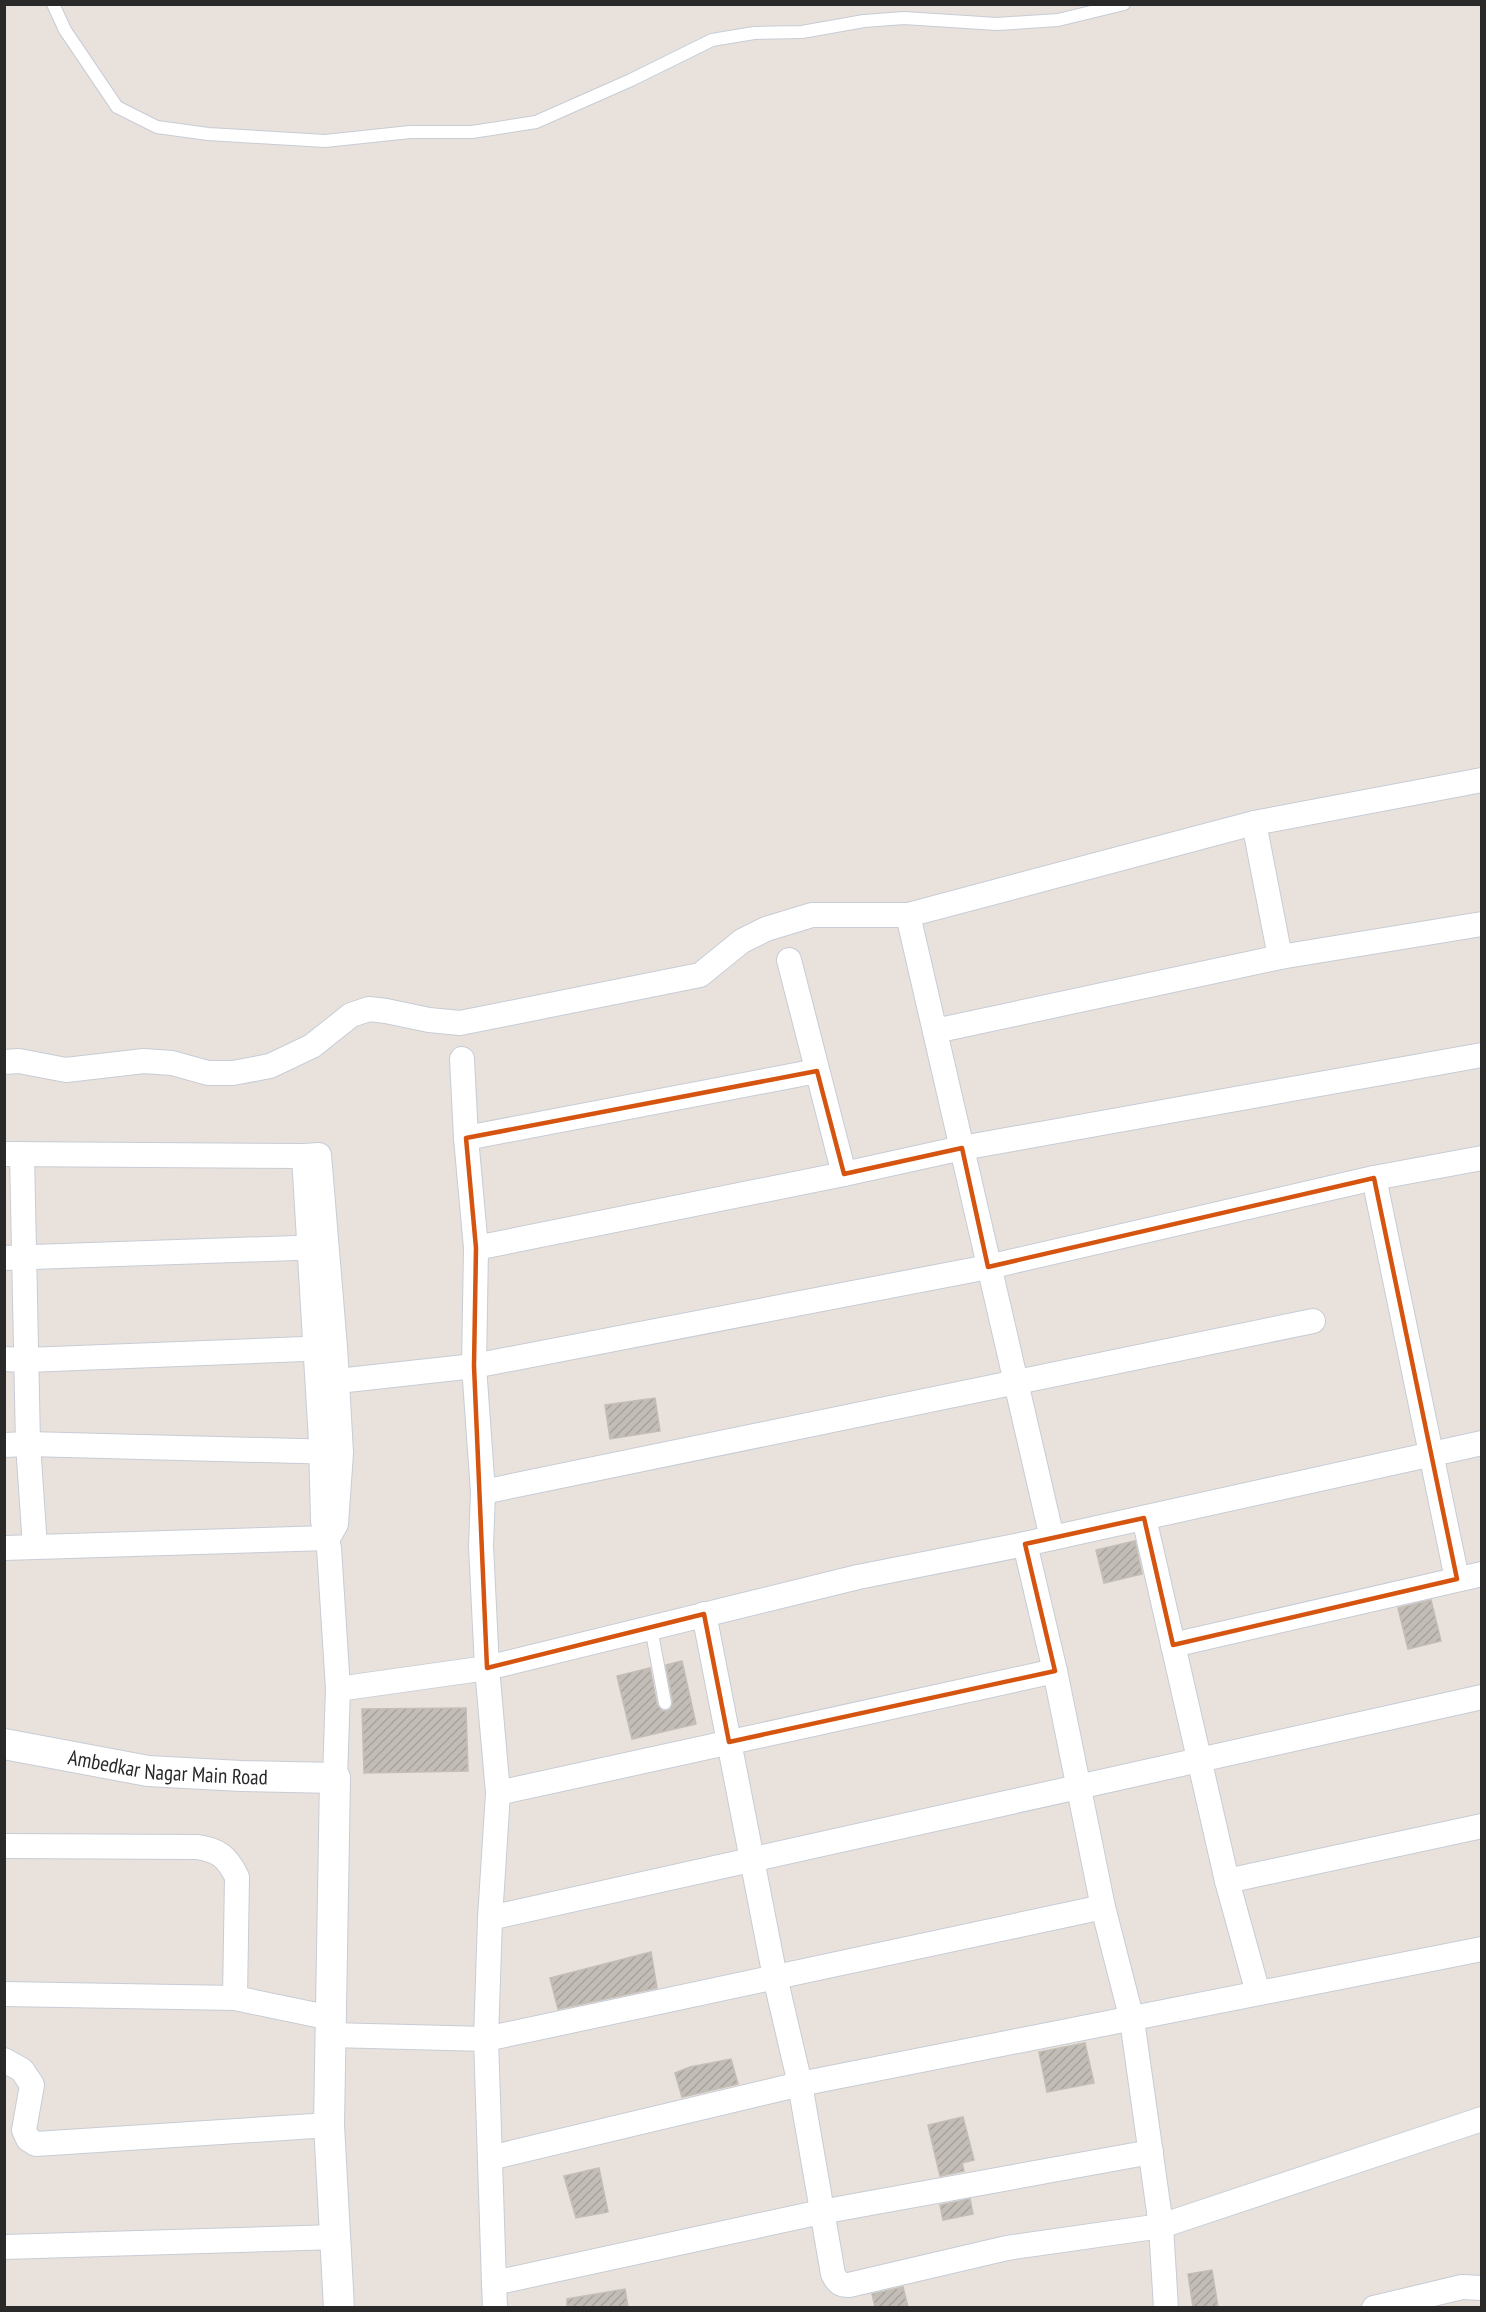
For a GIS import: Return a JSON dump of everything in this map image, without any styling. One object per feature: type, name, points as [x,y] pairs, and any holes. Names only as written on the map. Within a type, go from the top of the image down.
[{"type":"street","points":[[4,1062],[19,1061],[66,1070],[153,1061],[208,1072],[233,1073],[270,1066],[312,1046],[351,1015],[369,1009],[460,1023],[700,975],[742,941],[766,929],[812,915],[908,915],[1254,823],[1482,780]]},
{"type":"street","points":[[1254,823],[1280,957]]},
{"type":"street","points":[[908,915],[1052,1538]]},
{"type":"street","points":[[935,1031],[1280,957],[1482,924]]},
{"type":"street","points":[[789,960],[843,1174]]},
{"type":"street","points":[[476,1248],[962,1148],[1482,1055]]},
{"type":"street","points":[[462,1059],[466,1138],[476,1248],[474,1366],[483,1492],[481,1546],[487,1668],[498,1793],[490,1918],[486,2039],[495,2307]]},
{"type":"street","points":[[466,1138],[817,1071]]},
{"type":"street","points":[[35,1547],[28,1444],[16,1360],[13,1154],[319,1155],[318,1247],[336,1524],[328,1538],[338,1689],[329,2126],[337,2237],[339,2307]]},
{"type":"street","points":[[338,1381],[474,1366],[988,1267],[1374,1178],[1482,1158]]},
{"type":"street","points":[[1374,1178],[1457,1579]]},
{"type":"street","points":[[14,1258],[318,1247]]},
{"type":"street","points":[[483,1492],[1313,1321]]},
{"type":"street","points":[[16,1360],[326,1348]]},
{"type":"street","points":[[326,1348],[338,1381],[331,1452]]},
{"type":"street","points":[[338,1689],[487,1668],[858,1577],[1025,1544],[1482,1443]]},
{"type":"street","points":[[4,1445],[331,1452]]},
{"type":"street","points":[[1144,1518],[1227,1881],[1258,1993]]},
{"type":"street","points":[[4,1548],[328,1538]]},
{"type":"street","points":[[1025,1544],[1055,1671],[1103,1907],[1132,2020],[1161,2226],[1166,2307]]},
{"type":"street","points":[[1173,1645],[1482,1574]]},
{"type":"street","points":[[705,1614],[775,1977],[800,2085],[833,2274],[843,2285],[1007,2248],[1161,2226],[1482,2120]]},
{"type":"street","points":[[498,1793],[1055,1671]]},
{"type":"street","points":[[490,1918],[1482,1697]]},
{"type":"street","name":"Ambedkar Nagar Main Road","points":[[4,1744],[148,1771],[335,1778]]},
{"type":"street","points":[[1227,1881],[1482,1826]]},
{"type":"street","points":[[4,1846],[197,1847],[221,1853],[229,1861],[237,1876],[235,1998]]},
{"type":"street","points":[[4,1994],[235,1998],[331,2026],[486,2039],[1103,1907]]},
{"type":"street","points":[[490,2158],[800,2085],[1482,1949]]},
{"type":"street","points":[[4,2060],[22,2070],[32,2085],[24,2130],[28,2139],[36,2144],[329,2126]]},
{"type":"street","points":[[494,2283],[821,2212],[1151,2152]]},
{"type":"street","points":[[4,2247],[337,2237]]},
{"type":"street","points":[[1374,2307],[1462,2287],[1482,2288]]},
{"type":"lane","points":[[53,4],[65,30],[117,107],[158,128],[208,134],[326,141],[410,132],[472,132],[536,122],[631,80],[712,40],[754,33],[802,32],[864,21],[904,18],[997,24],[1058,21],[1124,4]]},
{"type":"lane","points":[[651,1628],[665,1703]]},
{"type":"highlighted area","points":[[817,1071],[844,1174],[962,1148],[988,1267],[1374,1178],[1457,1579],[1173,1645],[1144,1518],[1025,1544],[1055,1671],[729,1742],[704,1614],[487,1668],[474,1366],[476,1248],[466,1138]]},
{"type":"building","points":[[655,1398],[660,1431],[610,1439],[605,1405]]},
{"type":"building","points":[[1135,1541],[1142,1574],[1104,1583],[1096,1550]]},
{"type":"building","points":[[1431,1600],[1441,1641],[1408,1649],[1398,1608]]},
{"type":"building","points":[[682,1661],[696,1724],[632,1739],[617,1676],[650,1668],[657,1705],[662,1711],[667,1711],[671,1709],[673,1702],[666,1665]]},
{"type":"building","points":[[466,1708],[468,1771],[364,1773],[362,1709]]},
{"type":"building","points":[[651,1952],[657,1988],[558,2009],[550,1978]]},
{"type":"building","points":[[1085,2043],[1094,2083],[1047,2092],[1039,2052]]},
{"type":"building","points":[[731,2059],[738,2084],[682,2097],[675,2073],[690,2067]]},
{"type":"building","points":[[963,2117],[974,2160],[962,2163],[964,2171],[940,2176],[928,2125]]},
{"type":"building","points":[[599,2168],[608,2212],[576,2218],[564,2176]]},
{"type":"building","points":[[970,2199],[973,2214],[943,2220],[940,2205]]},
{"type":"building","points":[[1212,2270],[1218,2307],[1193,2307],[1188,2274]]},
{"type":"building","points":[[903,2287],[908,2307],[875,2307],[872,2294]]},
{"type":"building","points":[[625,2289],[628,2307],[567,2307],[567,2299]]}]
